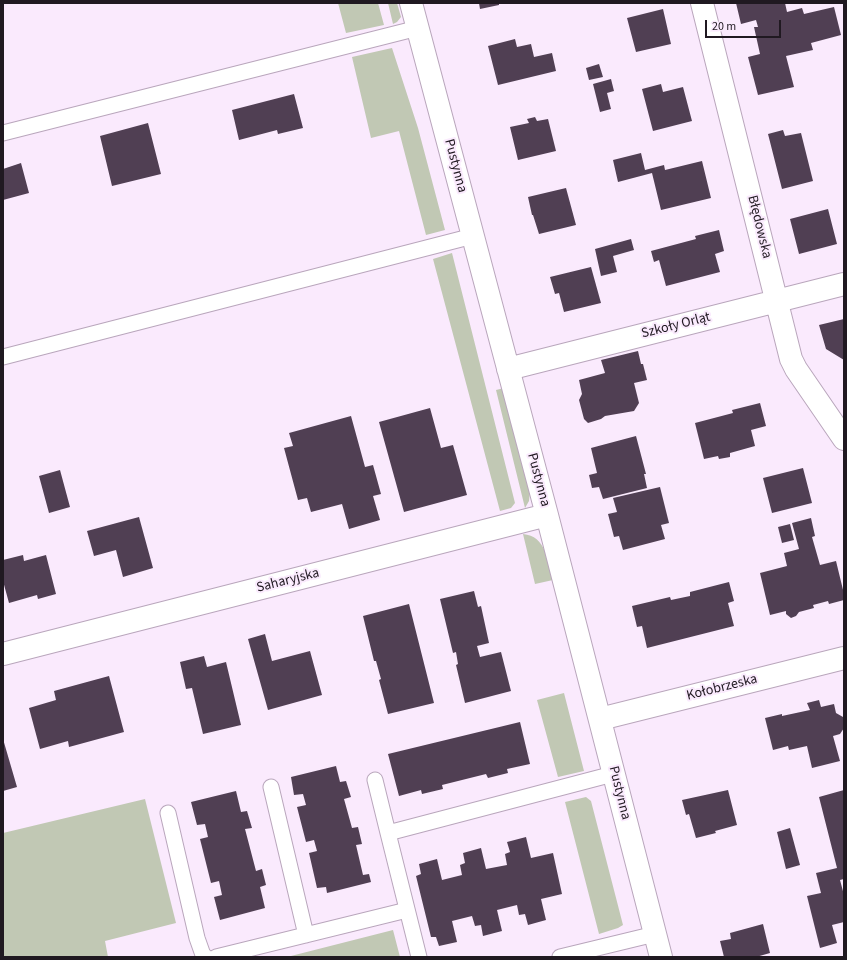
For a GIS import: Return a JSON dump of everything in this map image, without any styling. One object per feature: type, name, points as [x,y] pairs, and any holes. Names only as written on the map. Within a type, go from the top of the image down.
[{"type":"street","name":"Pustynna","points":[[411,3],[547,515],[661,957]]},
{"type":"street","name":"Błędowska","points":[[702,3],[791,359],[796,369],[844,439]]},
{"type":"street","name":"Szkoły Orląt","points":[[508,369],[844,284]]},
{"type":"street","name":"Saharyjska","points":[[3,654],[547,515]]},
{"type":"street","name":"Kołobrzeska","points":[[600,719],[844,658]]},
{"type":"lane","points":[[3,133],[418,28]]},
{"type":"lane","points":[[3,357],[473,236]]},
{"type":"lane","points":[[388,833],[614,774]]},
{"type":"lane","points":[[375,780],[419,957]]},
{"type":"lane","points":[[271,787],[306,935]]},
{"type":"lane","points":[[168,813],[197,938],[203,955],[206,957]]},
{"type":"lane","points":[[216,957],[407,910]]},
{"type":"lane","points":[[560,957],[655,934]]},
{"type":"green space","points":[[338,3],[378,3],[384,25],[346,33]]},
{"type":"green space","points":[[388,3],[397,3],[401,17],[393,24]]},
{"type":"green space","points":[[392,48],[418,128],[445,230],[426,235],[399,131],[371,138],[352,57]]},
{"type":"green space","points":[[452,253],[515,503],[511,508],[500,511],[433,259]]},
{"type":"green space","points":[[504,388],[530,491],[529,501],[525,508],[496,390]]},
{"type":"green space","points":[[523,534],[537,539],[541,544],[545,551],[553,580],[535,584]]},
{"type":"green space","points":[[564,693],[584,771],[558,777],[537,700]]},
{"type":"green space","points":[[586,797],[591,801],[623,925],[599,934],[565,802]]},
{"type":"green space","points":[[145,799],[176,923],[105,941],[108,957],[3,957],[3,833]]},
{"type":"green space","points":[[393,930],[400,957],[287,957]]},
{"type":"building","points":[[479,3],[499,3],[499,5],[480,9]]},
{"type":"building","points":[[736,3],[785,3],[787,12],[802,8],[804,14],[834,7],[841,35],[811,43],[813,50],[786,56],[794,87],[758,95],[748,57],[760,54],[754,27],[758,27],[756,20],[741,24]]},
{"type":"building","points":[[663,9],[671,44],[636,52],[627,18]]},
{"type":"building","points":[[515,39],[517,47],[531,44],[534,57],[552,53],[556,71],[498,85],[488,46]]},
{"type":"building","points":[[599,64],[603,77],[589,80],[586,68]]},
{"type":"building","points":[[611,79],[614,91],[607,93],[611,109],[600,112],[593,84]]},
{"type":"building","points":[[661,84],[663,92],[683,87],[692,121],[653,131],[642,89]]},
{"type":"building","points":[[294,94],[303,128],[278,134],[277,130],[239,140],[232,110]]},
{"type":"building","points":[[535,117],[537,121],[548,119],[556,151],[518,160],[510,127],[529,123],[527,119]]},
{"type":"building","points":[[148,123],[161,174],[112,186],[100,136]]},
{"type":"building","points":[[783,130],[785,136],[801,133],[813,181],[782,189],[768,134]]},
{"type":"building","points":[[641,153],[645,170],[664,165],[665,170],[702,161],[711,198],[661,210],[652,173],[618,182],[613,160]]},
{"type":"building","points":[[21,163],[29,193],[3,200],[3,169]]},
{"type":"building","points":[[566,188],[576,225],[539,234],[532,215],[528,197]]},
{"type":"building","points":[[828,209],[837,244],[799,254],[790,219]]},
{"type":"building","points":[[719,230],[724,251],[715,254],[720,272],[666,286],[659,260],[654,262],[651,251],[696,239],[695,236]]},
{"type":"building","points":[[631,239],[634,250],[613,256],[617,272],[601,276],[595,249]]},
{"type":"building","points":[[591,267],[601,303],[564,312],[559,293],[555,294],[550,277]]},
{"type":"building","points":[[844,319],[844,360],[826,349],[819,325]]},
{"type":"building","points":[[638,351],[647,380],[634,383],[639,403],[634,411],[605,416],[601,419],[588,423],[584,419],[579,400],[582,394],[579,380],[605,373],[601,360]]},
{"type":"building","points":[[760,403],[766,426],[751,430],[755,446],[730,453],[730,457],[719,459],[718,456],[704,459],[695,423],[733,413],[732,410]]},
{"type":"building","points":[[430,408],[441,448],[453,445],[467,495],[404,512],[379,422]]},
{"type":"building","points":[[351,416],[365,467],[373,465],[381,494],[373,496],[380,520],[349,529],[342,504],[311,512],[307,498],[298,500],[284,448],[293,446],[289,433]]},
{"type":"building","points":[[636,436],[646,474],[644,474],[647,488],[603,499],[599,487],[592,488],[589,475],[597,473],[591,448]]},
{"type":"building","points":[[803,468],[812,503],[772,513],[763,478]]},
{"type":"building","points":[[60,470],[70,507],[49,513],[39,476]]},
{"type":"building","points":[[660,487],[669,523],[661,525],[665,539],[623,550],[619,536],[614,537],[608,514],[617,512],[613,498]]},
{"type":"building","points":[[139,517],[153,568],[123,577],[116,550],[94,556],[87,531]]},
{"type":"building","points":[[811,518],[815,536],[812,537],[820,565],[836,561],[844,594],[844,600],[829,604],[828,601],[813,605],[814,608],[799,612],[796,616],[791,618],[786,614],[786,611],[770,615],[760,573],[787,566],[784,553],[799,549],[792,523]]},
{"type":"building","points":[[790,524],[794,540],[782,543],[778,527]]},
{"type":"building","points":[[23,555],[24,561],[46,555],[56,594],[38,599],[37,595],[9,603],[3,581],[3,560]]},
{"type":"building","points":[[729,582],[734,601],[728,603],[734,626],[647,648],[642,626],[637,627],[632,606],[670,597],[671,600],[690,596],[690,592]]},
{"type":"building","points":[[474,591],[478,607],[481,606],[489,643],[477,646],[480,657],[501,652],[511,691],[465,703],[456,665],[458,664],[456,652],[453,653],[440,599]]},
{"type":"building","points":[[409,604],[434,703],[388,714],[379,680],[381,679],[376,661],[374,661],[363,616]]},
{"type":"building","points":[[265,634],[272,661],[310,651],[322,695],[268,710],[248,639]]},
{"type":"building","points":[[204,656],[207,667],[226,662],[241,725],[203,734],[192,688],[186,689],[180,662]]},
{"type":"building","points":[[109,676],[124,732],[69,747],[68,741],[40,749],[29,708],[56,700],[54,691]]},
{"type":"building","points":[[819,700],[821,707],[834,704],[836,713],[843,717],[844,728],[840,734],[833,736],[840,761],[812,768],[807,746],[789,750],[788,746],[773,750],[765,718],[810,710],[807,703]]},
{"type":"building","points":[[520,722],[530,764],[507,769],[508,773],[488,778],[486,774],[442,785],[443,789],[422,794],[421,790],[399,796],[388,754]]},
{"type":"building","points":[[3,739],[17,787],[3,791]]},
{"type":"building","points":[[336,766],[340,782],[346,781],[351,797],[344,799],[352,828],[358,827],[362,844],[356,845],[363,875],[369,874],[371,882],[327,893],[326,887],[317,888],[309,853],[317,851],[314,840],[306,842],[297,807],[306,805],[303,794],[294,795],[291,777]]},
{"type":"building","points":[[728,790],[737,825],[715,831],[716,833],[696,838],[689,814],[686,815],[682,800]]},
{"type":"building","points":[[844,790],[844,879],[840,880],[844,895],[844,922],[832,925],[837,943],[820,948],[807,896],[821,893],[816,873],[837,868],[819,797]]},
{"type":"building","points":[[236,791],[241,812],[247,811],[252,828],[245,829],[256,871],[262,869],[266,885],[260,887],[265,908],[220,920],[214,897],[222,895],[219,881],[211,883],[200,839],[208,837],[205,824],[197,825],[191,802]]},
{"type":"building","points":[[790,828],[800,865],[786,869],[777,832]]},
{"type":"building","points":[[526,837],[531,858],[553,853],[562,894],[541,899],[546,920],[528,925],[525,914],[519,915],[517,905],[497,910],[502,931],[483,936],[481,925],[475,926],[472,916],[452,921],[457,942],[439,946],[436,937],[431,937],[416,876],[421,874],[419,864],[437,859],[442,880],[462,875],[460,865],[465,863],[463,853],[481,848],[486,869],[507,865],[505,854],[510,852],[507,842]]},
{"type":"building","points":[[763,924],[770,953],[756,957],[724,957],[720,941],[731,939],[730,933]]}]
